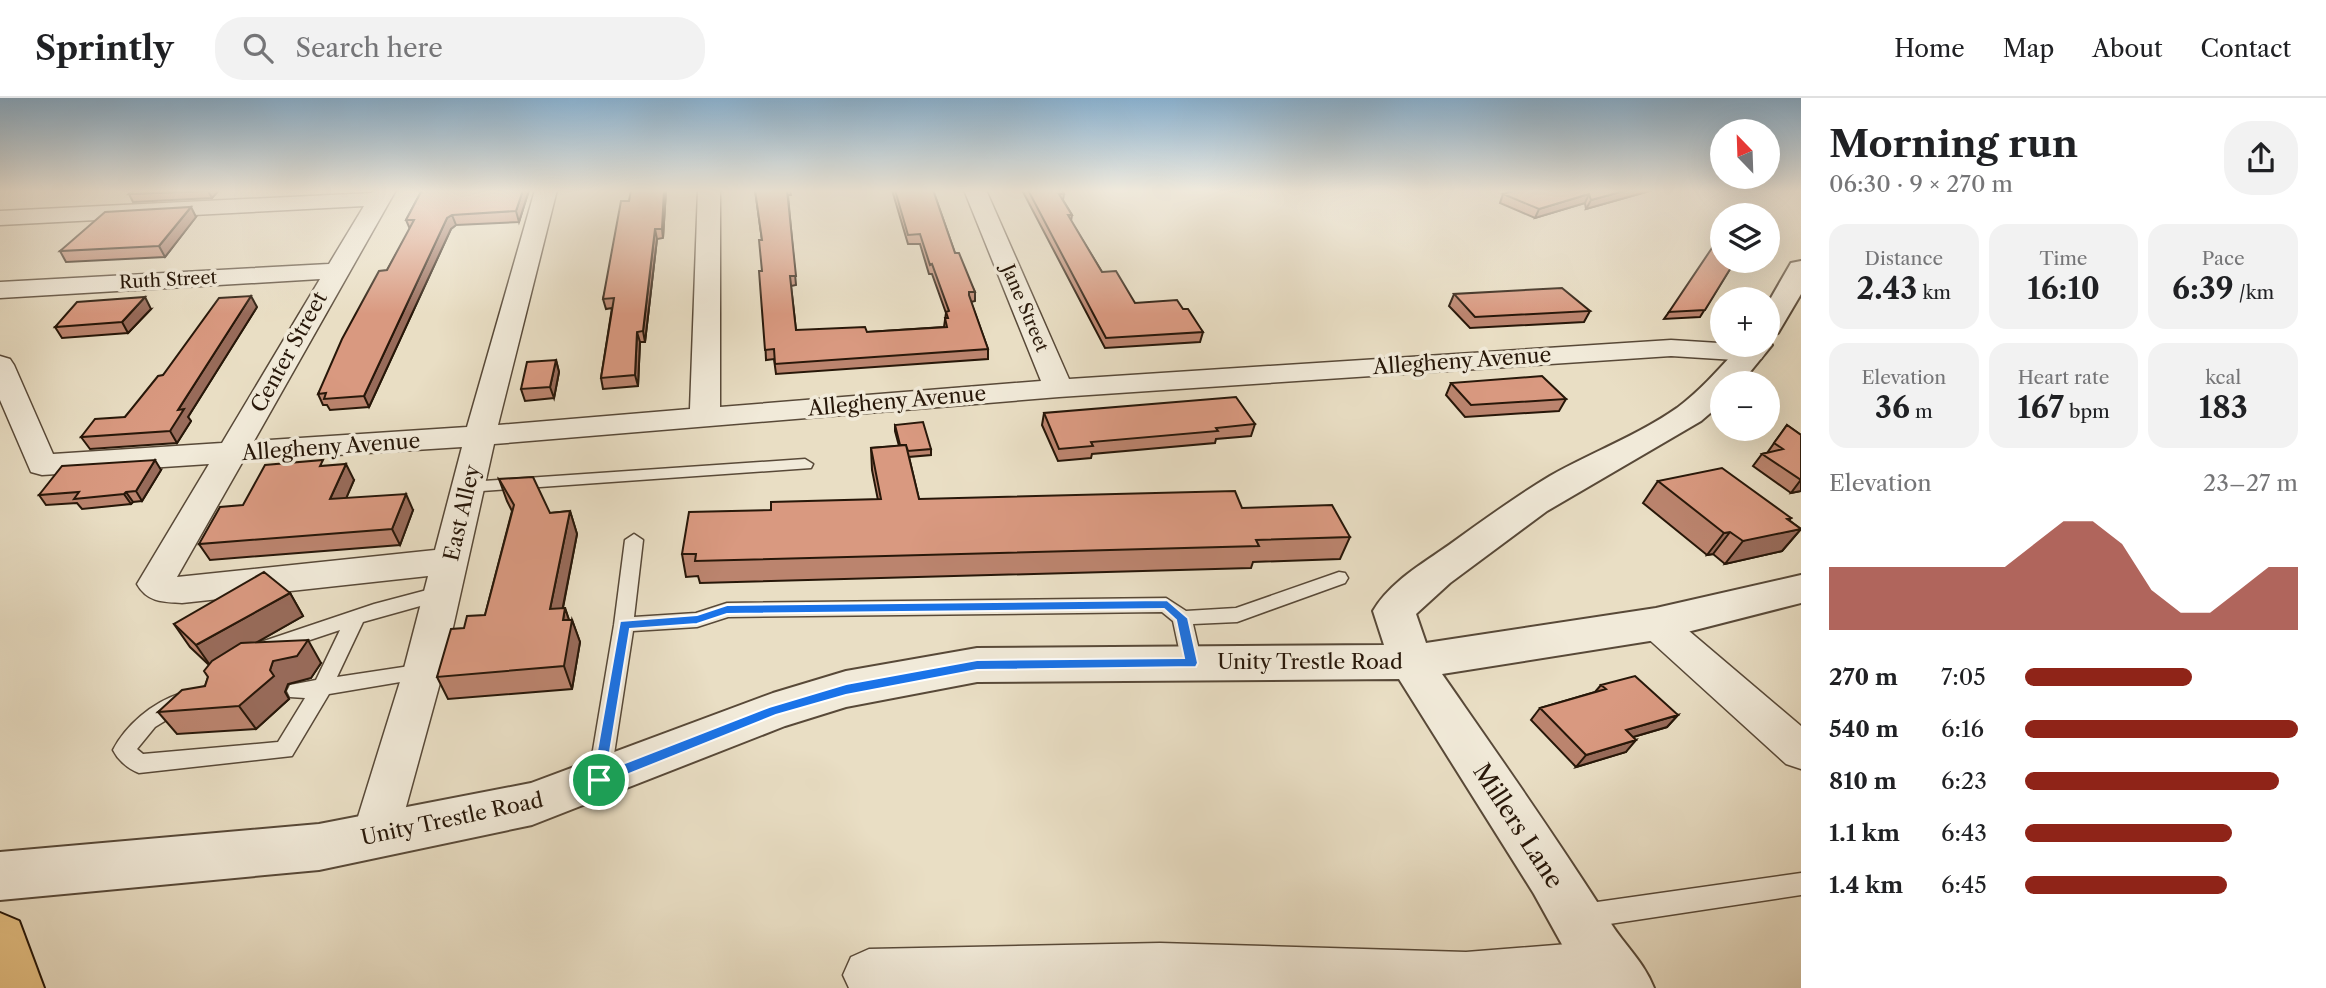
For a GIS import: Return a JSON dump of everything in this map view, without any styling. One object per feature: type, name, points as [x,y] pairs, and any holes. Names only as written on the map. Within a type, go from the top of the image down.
[{"type":"highway","points":[[0,940],[16,988]]},
{"type":"street","name":"Center Street","points":[[359,232],[155,584],[163,589],[182,590],[446,577]]},
{"type":"street","name":"East Alley","points":[[375,836],[423,672],[480,436],[536,232]]},
{"type":"street","points":[[705,417],[708,232]]},
{"type":"street","name":"Jane Street","points":[[993,232],[1059,388]]},
{"type":"street","points":[[1780,306],[1801,269]]},
{"type":"street","name":"Ruth Street","points":[[0,290],[335,271]]},
{"type":"street","name":"Allegheny Avenue","points":[[0,365],[42,465],[480,436],[1059,388],[1671,348],[1710,348]]},
{"type":"street","points":[[1735,371],[1747,357]]},
{"type":"street","name":"Millers Lane","points":[[1616,977],[1411,662],[1394,611],[1412,592],[1515,513],[1578,476],[1679,424],[1710,398]]},
{"type":"street","name":"Unity Trestle Road","points":[[0,876],[319,847],[532,804],[773,711],[846,689],[977,665],[1411,662],[1656,624],[1801,589]]},
{"type":"street","points":[[1656,624],[1801,751]]},
{"type":"street","points":[[869,975],[1160,968],[1466,978],[1616,977]]},
{"type":"lane","points":[[468,487],[805,464]]},
{"type":"lane","points":[[599,780],[624,625],[634,540]]},
{"type":"lane","points":[[248,657],[260,650],[356,617],[446,577]]},
{"type":"lane","points":[[1182,618],[1237,615],[1339,578]]},
{"type":"lane","points":[[624,625],[697,620],[727,610],[1167,605],[1182,618],[1192,663]]},
{"type":"lane","points":[[195,699],[172,707],[148,721],[124,750],[139,764],[284,750],[322,688],[356,617]]},
{"type":"lane","points":[[297,691],[423,672]]},
{"type":"lane","points":[[1576,918],[1801,884]]},
{"type":"building","points":[[82,232],[171,232],[159,246],[60,251]]},
{"type":"building","points":[[408,232],[441,232],[364,396],[324,399],[326,393],[318,394],[342,339],[379,271],[387,270]]},
{"type":"building","points":[[615,232],[655,232],[643,331],[637,332],[635,375],[601,378],[614,298],[603,299]]},
{"type":"building","points":[[761,232],[791,232],[796,276],[790,276],[796,330],[865,327],[867,332],[947,327],[945,318],[948,318],[946,312],[949,311],[920,234],[908,235],[907,232],[948,232],[975,292],[969,292],[969,295],[988,349],[775,364],[774,349],[765,350],[759,271],[762,271],[759,240],[762,240]]},
{"type":"building","points":[[1050,232],[1078,232],[1102,272],[1116,271],[1135,303],[1177,300],[1183,309],[1188,309],[1203,332],[1106,338]]},
{"type":"building","points":[[1710,251],[1710,273],[1728,273],[1719,287],[1710,287],[1710,302],[1705,310],[1669,312]]},
{"type":"building","points":[[1562,288],[1590,311],[1475,317],[1454,294]]},
{"type":"building","points":[[251,296],[178,410],[184,409],[170,431],[81,437],[95,419],[125,417],[158,376],[163,375],[219,298]]},
{"type":"building","points":[[145,297],[122,322],[55,327],[77,302]]},
{"type":"building","points":[[556,360],[550,387],[521,389],[527,362]]},
{"type":"building","points":[[1542,376],[1566,399],[1471,405],[1451,383]]},
{"type":"building","points":[[1236,397],[1255,424],[1216,428],[1218,431],[1091,442],[1093,446],[1059,449],[1044,413]]},
{"type":"building","points":[[923,422],[931,449],[908,451],[906,445],[900,445],[895,425]]},
{"type":"building","points":[[1787,425],[1801,435],[1801,480],[1762,454],[1783,449],[1774,443],[1780,441],[1780,435]]},
{"type":"building","points":[[906,445],[919,499],[1235,491],[1242,508],[1332,505],[1350,537],[1256,540],[1259,546],[695,561],[696,554],[682,554],[689,512],[771,510],[771,502],[881,499],[871,448]]},
{"type":"building","points":[[155,460],[136,491],[74,499],[79,492],[39,495],[62,466]]},
{"type":"building","points":[[323,460],[320,466],[346,464],[330,499],[406,494],[392,529],[199,544],[220,507],[243,505],[265,465]]},
{"type":"building","points":[[1722,468],[1791,518],[1787,519],[1801,529],[1743,541],[1730,532],[1724,533],[1658,481]]},
{"type":"building","points":[[533,477],[550,513],[570,511],[550,609],[565,608],[563,620],[572,620],[564,666],[437,677],[451,629],[464,628],[467,616],[485,615],[514,505],[499,479]]},
{"type":"building","points":[[264,572],[290,593],[196,645],[174,624]]},
{"type":"building","points":[[308,640],[297,656],[273,661],[270,670],[274,676],[239,706],[158,712],[182,690],[205,686],[208,677],[204,671],[212,661],[241,643]]},
{"type":"building","points":[[1635,676],[1678,715],[1626,730],[1636,740],[1586,755],[1540,708],[1606,689],[1601,685]]},
{"type":"route","points":[[1167,605],[1182,618],[1192,663],[977,665],[846,689],[773,711],[599,780],[624,625],[697,620],[727,610],[1167,605]]}]
